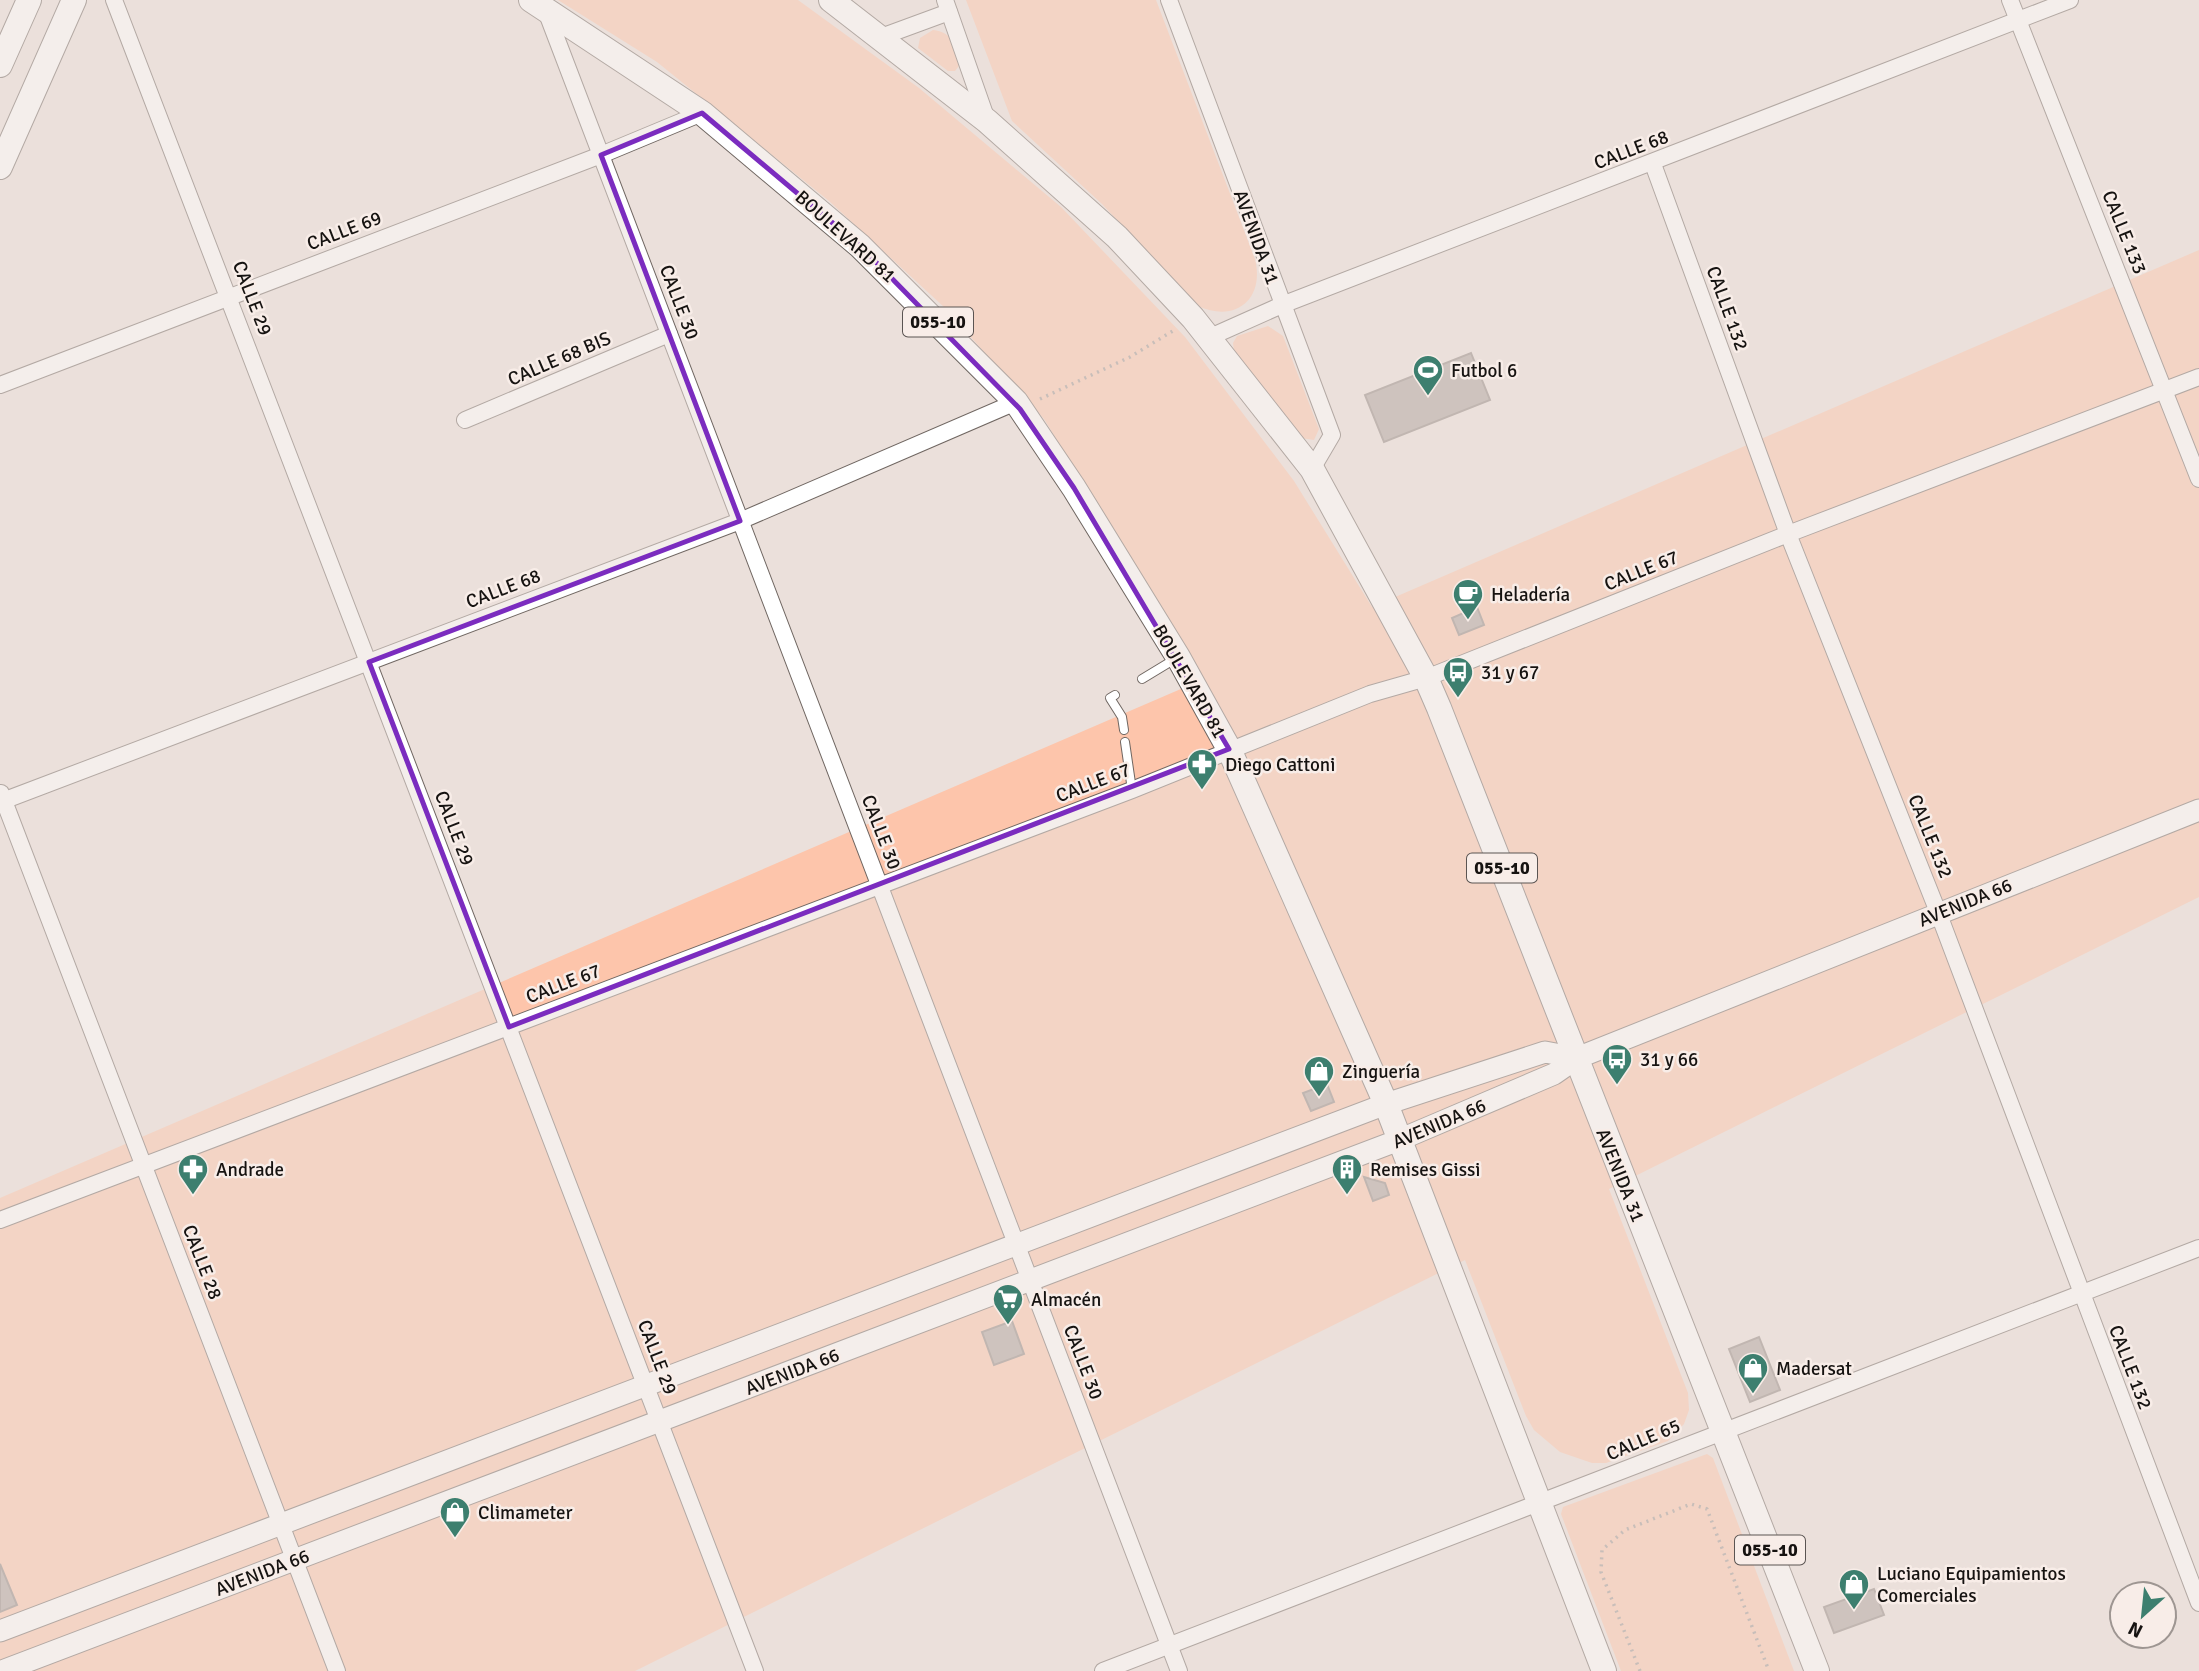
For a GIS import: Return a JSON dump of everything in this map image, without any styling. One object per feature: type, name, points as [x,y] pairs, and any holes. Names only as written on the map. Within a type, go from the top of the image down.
[{"type":"main road","points":[[0,65],[29,0]]},
{"type":"main road","points":[[0,167],[74,0]]},
{"type":"main road","name":"055-10","points":[[831,0],[987,121],[1117,237],[1200,328],[1312,469],[1426,678]]},
{"type":"main road","name":"BOULEVARD 81","points":[[538,4],[702,113],[860,246],[1018,406],[1074,488],[1178,657],[1229,749]]},
{"type":"main road","name":"AVENIDA 31","points":[[1426,678],[1577,1058],[1595,1112],[1724,1429],[1817,1671]]},
{"type":"main road","name":"055-10","points":[[1229,749],[1385,1104],[1604,1671]]},
{"type":"main road","name":"AVENIDA 66","points":[[2,1671],[1399,1140],[1554,1074],[1577,1058],[2199,810]]},
{"type":"main road","name":"AVENIDA 66","points":[[0,1631],[1385,1104],[1545,1052],[1577,1058]]},
{"type":"street","name":"CALLE 29","points":[[114,0],[230,296],[755,1671]]},
{"type":"street","name":"AVENIDA 31","points":[[1170,0],[1332,435],[1312,469]]},
{"type":"street","name":"CALLE 133","points":[[2010,0],[2199,479]]},
{"type":"street","name":"CALLE 68","points":[[1200,328],[1282,305],[1653,164],[2070,0]]},
{"type":"street","name":"CALLE 30","points":[[538,4],[601,155],[1179,1671]]},
{"type":"street","points":[[881,37],[947,6],[987,121]]},
{"type":"street","name":"CALLE 69","points":[[0,385],[601,155],[702,113]]},
{"type":"street","name":"CALLE 132","points":[[1653,164],[1788,534],[1938,912],[2199,1603]]},
{"type":"street","name":"CALLE 68 BIS","points":[[465,419],[669,334]]},
{"type":"street","name":"CALLE 67","points":[[0,1220],[1132,790],[1370,694],[1426,678],[1788,534],[2199,377]]},
{"type":"street","name":"CALLE 68","points":[[1,798],[369,662],[740,520],[1018,406]]},
{"type":"street","name":"CALLE 28","points":[[1,798],[337,1671]]},
{"type":"street","name":"CALLE 65","points":[[1103,1671],[1540,1505],[1724,1429],[2199,1248]]},
{"type":"lane","points":[[1142,679],[1178,657]]},
{"type":"lane","points":[[1115,695],[1110,698],[1122,718],[1124,730]]},
{"type":"lane","points":[[1125,742],[1132,790]]},
{"type":"path","points":[[1018,406],[1200,328]]},
{"type":"path","points":[[1640,1671],[1601,1572],[1602,1550],[1625,1530],[1691,1504],[1707,1509],[1769,1671]]},
{"type":"highlighted area","points":[[702,113],[860,246],[1020,409],[1074,488],[1229,749],[509,1027],[369,662],[740,521],[601,155]]},
{"type":"shaded area","points":[[558,0],[798,0],[919,88],[1061,207],[1185,337],[1294,481],[1372,607],[2199,250],[2199,897],[1609,1189],[1688,1393],[1689,1410],[1684,1424],[1668,1441],[1606,1463],[1592,1463],[1560,1452],[1534,1430],[1526,1416],[1465,1260],[635,1671],[0,1671],[0,1198],[1204,679],[1044,419],[944,307],[829,201],[657,62]]},
{"type":"shaded area","points":[[966,0],[1156,0],[1255,259],[1256,286],[1244,304],[1224,312],[1198,306],[1102,204],[1012,121]]},
{"type":"shaded area","points":[[933,30],[945,33],[955,45],[962,62],[955,71],[948,71],[918,48],[920,38]]},
{"type":"shaded area","points":[[1268,326],[1283,336],[1319,429],[1314,440],[1301,438],[1234,351],[1233,343],[1237,336]]},
{"type":"shaded area","points":[[1707,1454],[1713,1458],[1794,1671],[1621,1671],[1561,1514],[1563,1507]]},
{"type":"building","name":"Futbol 6","points":[[1471,353],[1490,400],[1384,442],[1365,395]]},
{"type":"building","name":"Heladería","points":[[1477,607],[1484,625],[1459,635],[1452,618]]},
{"type":"building","name":"Zinguería","points":[[1327,1084],[1334,1102],[1311,1111],[1303,1093]]},
{"type":"building","points":[[1364,1177],[1385,1183],[1389,1195],[1373,1201]]},
{"type":"building","points":[[1012,1321],[1024,1354],[994,1365],[982,1332]]},
{"type":"building","points":[[1759,1337],[1780,1390],[1750,1402],[1729,1349]]},
{"type":"building","points":[[0,1564],[17,1605],[0,1612]]},
{"type":"building","name":"Luciano Equipamientos Comerciales","points":[[1874,1589],[1884,1615],[1834,1633],[1824,1607]]},
{"type":"place","name":"Futbol 6","points":[[1428,397]]},
{"type":"place","name":"Heladería","points":[[1468,621]]},
{"type":"place","name":"31 y 67","points":[[1458,699]]},
{"type":"place","name":"Diego Cattoni","points":[[1202,791]]},
{"type":"place","name":"31 y 66","points":[[1617,1086]]},
{"type":"place","name":"Zinguería","points":[[1319,1098]]},
{"type":"place","name":"Andrade","points":[[193,1196]]},
{"type":"place","name":"Remises Gissi","points":[[1347,1196]]},
{"type":"place","name":"Almacén","points":[[1008,1326]]},
{"type":"place","name":"Madersat","points":[[1753,1395]]},
{"type":"place","name":"Climameter","points":[[455,1539]]},
{"type":"place","name":"Luciano Equipamientos Comerciales","points":[[1854,1611]]}]
